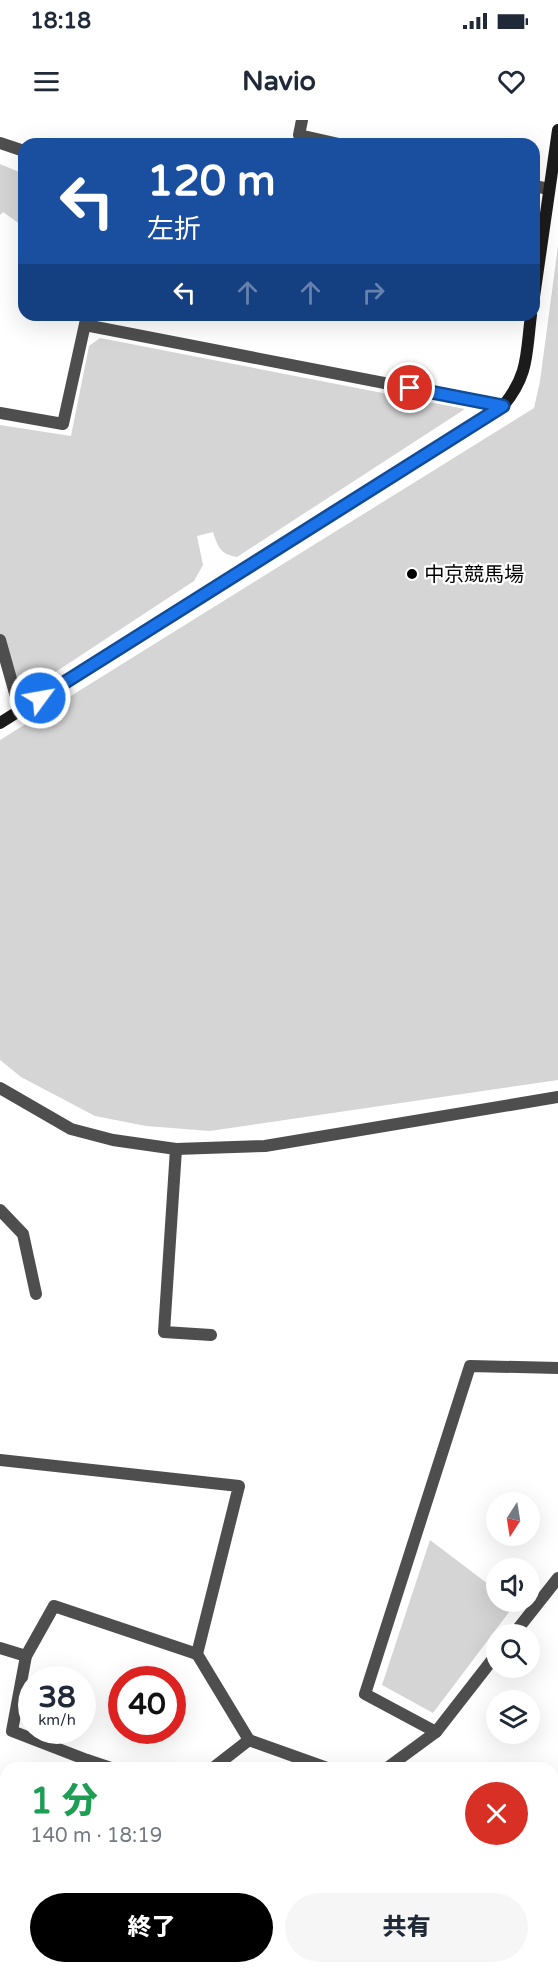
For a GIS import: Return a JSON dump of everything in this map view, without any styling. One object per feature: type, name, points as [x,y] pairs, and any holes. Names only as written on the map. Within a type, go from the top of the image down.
[{"type":"street","points":[[302,120],[299,135],[312,138]]},
{"type":"street","points":[[540,254],[558,129]]},
{"type":"street","points":[[0,143],[18,149]]},
{"type":"street","points":[[540,187],[549,189]]},
{"type":"street","points":[[0,413],[63,424],[86,321]]},
{"type":"street","points":[[91,321],[503,406]]},
{"type":"street","points":[[0,723],[503,406],[518,388],[523,376],[530,321]]},
{"type":"street","points":[[0,640],[20,711]]},
{"type":"street","points":[[0,1088],[71,1129],[113,1140],[176,1149],[265,1146],[558,1097]]},
{"type":"street","points":[[176,1149],[164,1332],[212,1335]]},
{"type":"street","points":[[0,1210],[23,1233],[36,1294]]},
{"type":"street","points":[[435,1732],[365,1694],[470,1366],[558,1368]]},
{"type":"street","points":[[0,1460],[239,1486],[197,1654]]},
{"type":"street","points":[[522,1624],[558,1578]]},
{"type":"street","points":[[79,1762],[12,1731],[26,1656],[54,1606],[197,1654],[249,1740],[310,1762]]},
{"type":"street","points":[[0,1648],[26,1656]]},
{"type":"street","points":[[395,1762],[435,1732],[486,1668]]},
{"type":"street","points":[[221,1762],[249,1740]]},
{"type":"shaded area","points":[[0,164],[18,172],[18,223],[3,212],[0,215]]},
{"type":"shaded area","name":"中京競馬場","points":[[558,246],[558,1080],[210,1131],[146,1126],[95,1116],[21,1077],[0,1060],[0,740],[534,408],[540,381]]},
{"type":"shaded area","points":[[100,338],[465,409],[237,557],[220,549],[213,532],[197,536],[203,565],[194,581],[19,696],[0,637],[0,425],[71,436],[89,346]]},
{"type":"shaded area","points":[[430,1540],[486,1582],[486,1612],[509,1612],[500,1624],[486,1624],[486,1643],[433,1713],[382,1685]]},
{"type":"place","name":"中京競馬場","points":[[412,574]]},
{"type":"route","points":[[40,698],[503,406],[410,388]]}]
